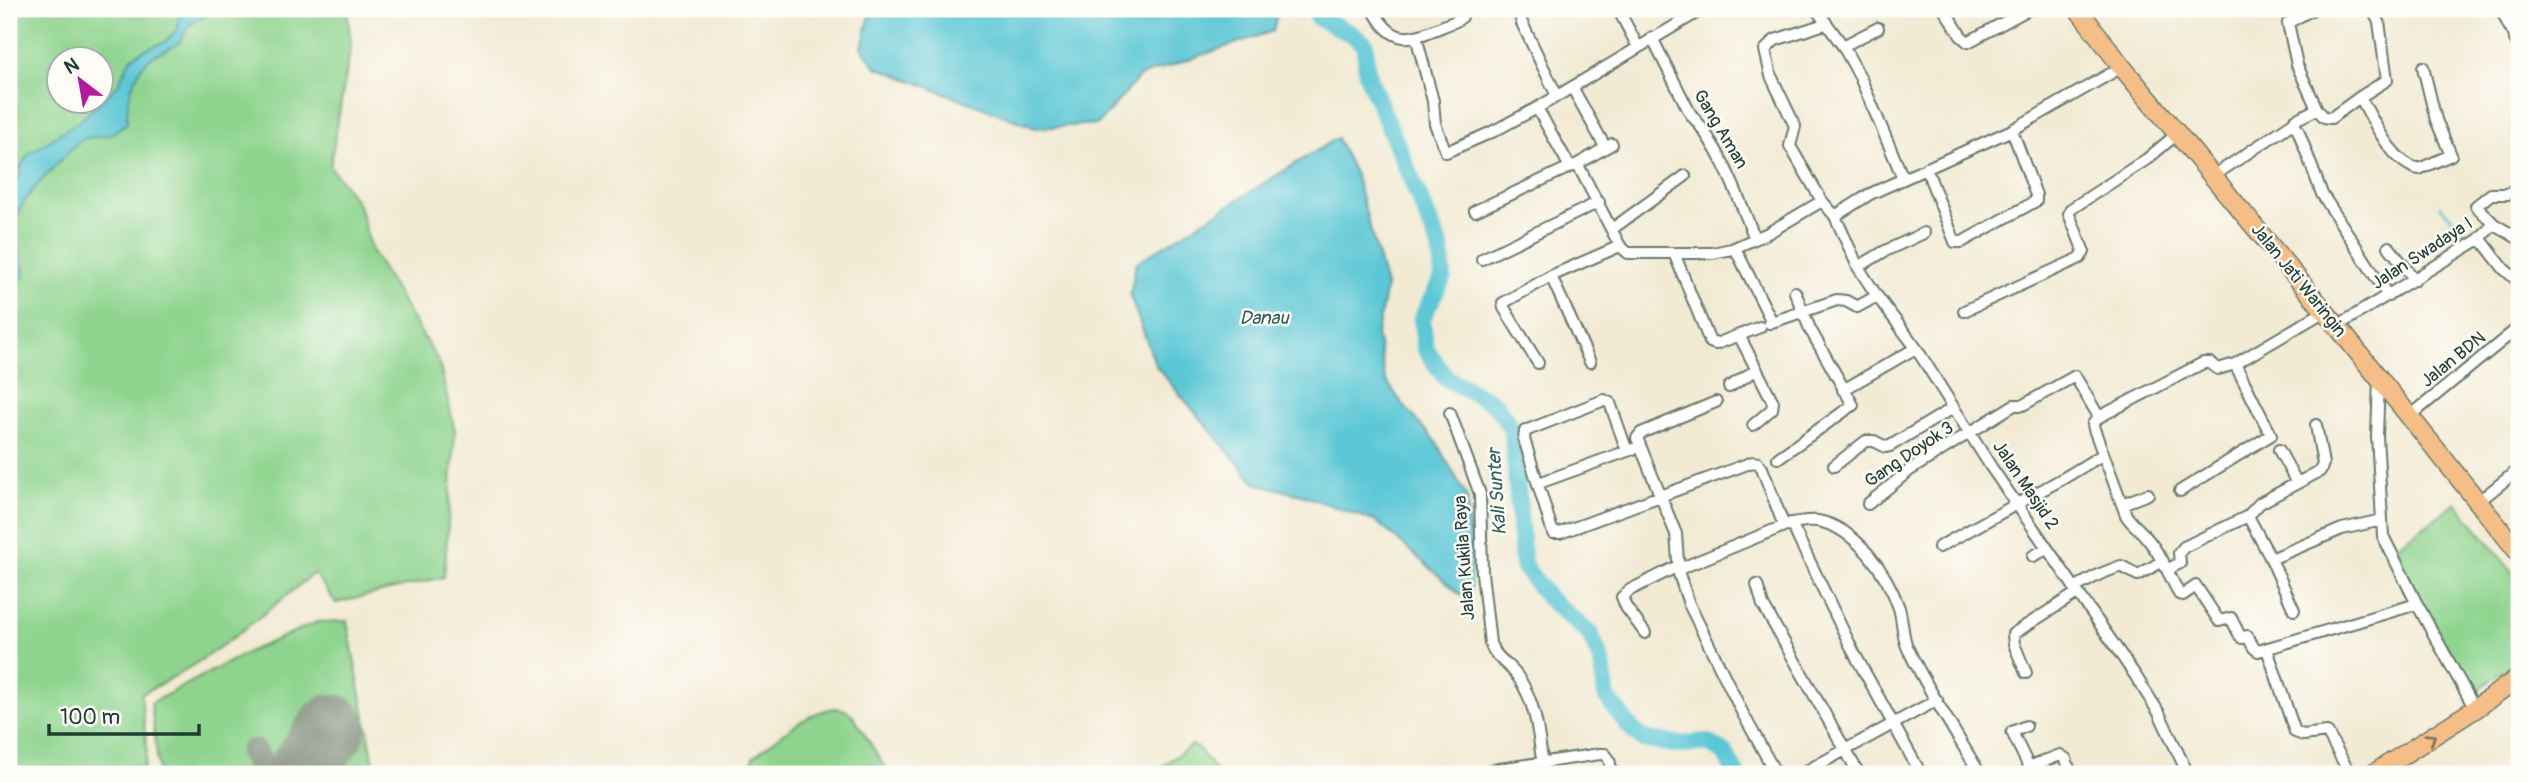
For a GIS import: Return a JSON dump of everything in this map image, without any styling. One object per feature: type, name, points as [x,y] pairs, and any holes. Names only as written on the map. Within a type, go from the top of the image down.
[{"type":"main road","name":"Jalan Jati Waringin","points":[[2078,9],[2519,553]]},
{"type":"main road","points":[[2373,774],[2475,709],[2519,677]]},
{"type":"street","points":[[1373,9],[1380,22],[1398,37],[1416,36],[1456,21],[1462,17],[1463,9]]},
{"type":"street","points":[[1518,9],[1557,96]]},
{"type":"street","points":[[1618,9],[1638,47]]},
{"type":"street","points":[[1416,36],[1433,101],[1435,124],[1446,152],[1537,108],[1703,9]]},
{"type":"street","points":[[1816,9],[1843,46],[1860,77],[1903,178]]},
{"type":"street","points":[[1944,9],[1968,43],[2029,9]]},
{"type":"street","points":[[2313,9],[2288,23],[2297,65],[2317,109],[2323,117],[2331,118],[2387,80],[2379,22],[2372,9]]},
{"type":"street","points":[[2501,9],[2519,47]]},
{"type":"street","name":"Jalan Masjid 2","points":[[1825,24],[1776,40],[1766,50],[1771,76],[1795,126],[1790,146],[1822,201],[1835,216],[1858,267],[1916,348],[1991,467],[2159,713],[2188,774]]},
{"type":"street","points":[[1843,46],[1878,29]]},
{"type":"street","name":"Gang Aman","points":[[1652,38],[1690,113],[1731,178],[1755,239]]},
{"type":"street","points":[[1835,216],[1856,201],[1903,178],[2012,130],[2123,67]]},
{"type":"street","points":[[2360,97],[2380,135],[2405,162],[2414,168],[2424,168],[2451,155],[2436,120],[2423,67]]},
{"type":"street","points":[[1475,211],[1573,166],[1608,144],[1572,87]]},
{"type":"street","points":[[1537,108],[1573,166]]},
{"type":"street","points":[[2213,176],[2294,125],[2295,120],[2317,109]]},
{"type":"street","points":[[2294,125],[2322,194],[2388,296]]},
{"type":"street","points":[[1926,168],[1955,242],[1962,242],[2036,201],[2012,130]]},
{"type":"street","points":[[1964,311],[2080,258],[2084,252],[2069,214],[2071,209],[2147,159],[2177,134]]},
{"type":"street","points":[[1573,166],[1580,167],[1620,246],[1632,254],[1712,253],[1735,248],[1822,201]]},
{"type":"street","points":[[1612,229],[1685,176]]},
{"type":"street","name":"Jalan Swadaya I","points":[[2337,326],[2477,240],[2494,224],[2476,205],[2490,194],[2508,194],[2519,186]]},
{"type":"street","points":[[1482,259],[1599,202]]},
{"type":"street","points":[[2494,224],[2519,239]]},
{"type":"street","points":[[1858,267],[1924,233]]},
{"type":"street","points":[[2477,240],[2519,282]]},
{"type":"street","points":[[1538,363],[1503,303],[1551,276],[1620,246]]},
{"type":"street","points":[[2389,247],[2415,280]]},
{"type":"street","points":[[1735,248],[1767,324]]},
{"type":"street","points":[[1674,253],[1707,339],[1716,344],[1837,300],[1857,307],[1877,296]]},
{"type":"street","points":[[1551,276],[1590,362]]},
{"type":"street","points":[[1778,458],[1852,407],[1795,292]]},
{"type":"street","points":[[2325,311],[2235,365],[2218,369],[2210,363],[2203,363],[2099,417],[2093,424],[2102,455],[2131,524],[2144,534],[2179,594],[2183,595],[2196,586],[2219,621],[2231,618],[2240,636],[2247,636],[2253,648],[2258,651],[2417,604]]},
{"type":"street","name":"Jalan BDN","points":[[2409,417],[2519,327]]},
{"type":"street","points":[[1739,335],[1773,406],[1753,425]]},
{"type":"street","points":[[1843,390],[1916,348]]},
{"type":"street","points":[[2180,491],[2271,435],[2235,365]]},
{"type":"street","points":[[1729,387],[1756,370]]},
{"type":"street","name":"Gang Doyok 3","points":[[1868,504],[1902,476],[2014,405],[2023,405],[2075,376],[2099,417]]},
{"type":"street","points":[[2379,379],[2377,436],[2383,536],[2475,709]]},
{"type":"street","points":[[1627,451],[1610,403],[1604,400],[1525,431],[1524,439],[1552,530],[1557,534],[1753,462],[1758,463],[1854,653],[1921,774]]},
{"type":"street","points":[[1716,402],[1641,433],[1637,438],[1676,534],[1678,567],[1689,604],[1776,774]]},
{"type":"street","points":[[1834,466],[1866,441],[1890,446],[1953,408]]},
{"type":"street","name":"Jalan Kukila Raya","points":[[1450,413],[1480,494],[1483,584],[1490,643],[1495,653],[1523,685],[1536,719],[1544,774]]},
{"type":"street","points":[[2026,673],[2013,635],[2099,574],[2121,566],[2138,575],[2180,563],[2179,553],[2184,547],[2248,516],[2260,503],[2322,468],[2316,425]]},
{"type":"street","points":[[1539,483],[1639,446]]},
{"type":"street","points":[[2279,450],[2297,483]]},
{"type":"street","points":[[1938,547],[2102,455]]},
{"type":"street","points":[[2478,502],[2519,469]]},
{"type":"street","points":[[2122,504],[2148,494]]},
{"type":"street","points":[[2248,516],[2294,610]]},
{"type":"street","points":[[1644,633],[1622,597],[1630,590],[1678,567],[1788,524],[1811,520],[1821,522],[1846,534],[1862,548],[1882,574],[1899,608],[1906,647],[1980,774]]},
{"type":"street","points":[[2271,559],[2342,528],[2382,520]]},
{"type":"street","points":[[2033,556],[2047,549]]},
{"type":"street","points":[[1756,585],[1763,605],[1859,774]]},
{"type":"street","points":[[2267,649],[2295,732],[2303,735],[2327,732],[2350,774]]},
{"type":"street","points":[[1801,774],[1937,700]]},
{"type":"street","points":[[2026,726],[2012,732],[2029,767],[2060,755],[2064,756],[2071,774]]},
{"type":"street","points":[[1486,774],[1492,770],[1605,754],[1609,759],[1612,774]]},
{"type":"green space","points":[[9,9],[347,9],[351,45],[330,166],[359,205],[371,250],[439,363],[455,431],[444,577],[336,603],[314,573],[209,654],[141,694],[147,751],[143,774],[9,774]]},
{"type":"green space","points":[[2456,503],[2519,579],[2519,659],[2475,692],[2398,564],[2393,549]]},
{"type":"green space","points":[[347,621],[376,774],[159,774],[151,703],[248,652],[317,622]]},
{"type":"green space","points":[[835,708],[845,710],[854,717],[889,774],[750,774],[753,757],[802,721]]},
{"type":"green space","points":[[1192,745],[1198,748],[1218,774],[1151,774]]},
{"type":"water","points":[[191,9],[217,9],[192,23],[177,44],[143,65],[132,89],[127,123],[110,135],[86,138],[77,143],[35,187],[22,206],[16,221],[16,236],[25,273],[11,293],[9,301],[9,186],[19,177],[21,166],[29,154],[85,116],[116,116],[116,87],[131,58],[165,42],[178,29],[179,18]]},
{"type":"water","points":[[871,9],[1278,9],[1273,31],[1140,76],[1098,124],[1036,128],[876,67],[862,48]]},
{"type":"water","name":"Danau","points":[[1337,138],[1356,177],[1386,286],[1377,334],[1385,379],[1404,406],[1436,442],[1467,497],[1472,554],[1470,603],[1377,522],[1305,496],[1255,483],[1156,366],[1130,296],[1136,263]]},
{"type":"waterway","name":"Kali Sunter","points":[[1315,9],[1319,18],[1350,33],[1365,44],[1367,74],[1440,247],[1443,277],[1422,318],[1425,348],[1446,378],[1495,404],[1513,431],[1523,565],[1548,598],[1590,634],[1602,663],[1606,696],[1642,739],[1682,745],[1706,742],[1725,753],[1736,774]]},
{"type":"waterway","points":[[2440,206],[2474,240]]},
{"type":"taxiway","points":[[253,753],[265,774]]},
{"type":"runway","points":[[300,774],[332,728]]}]
